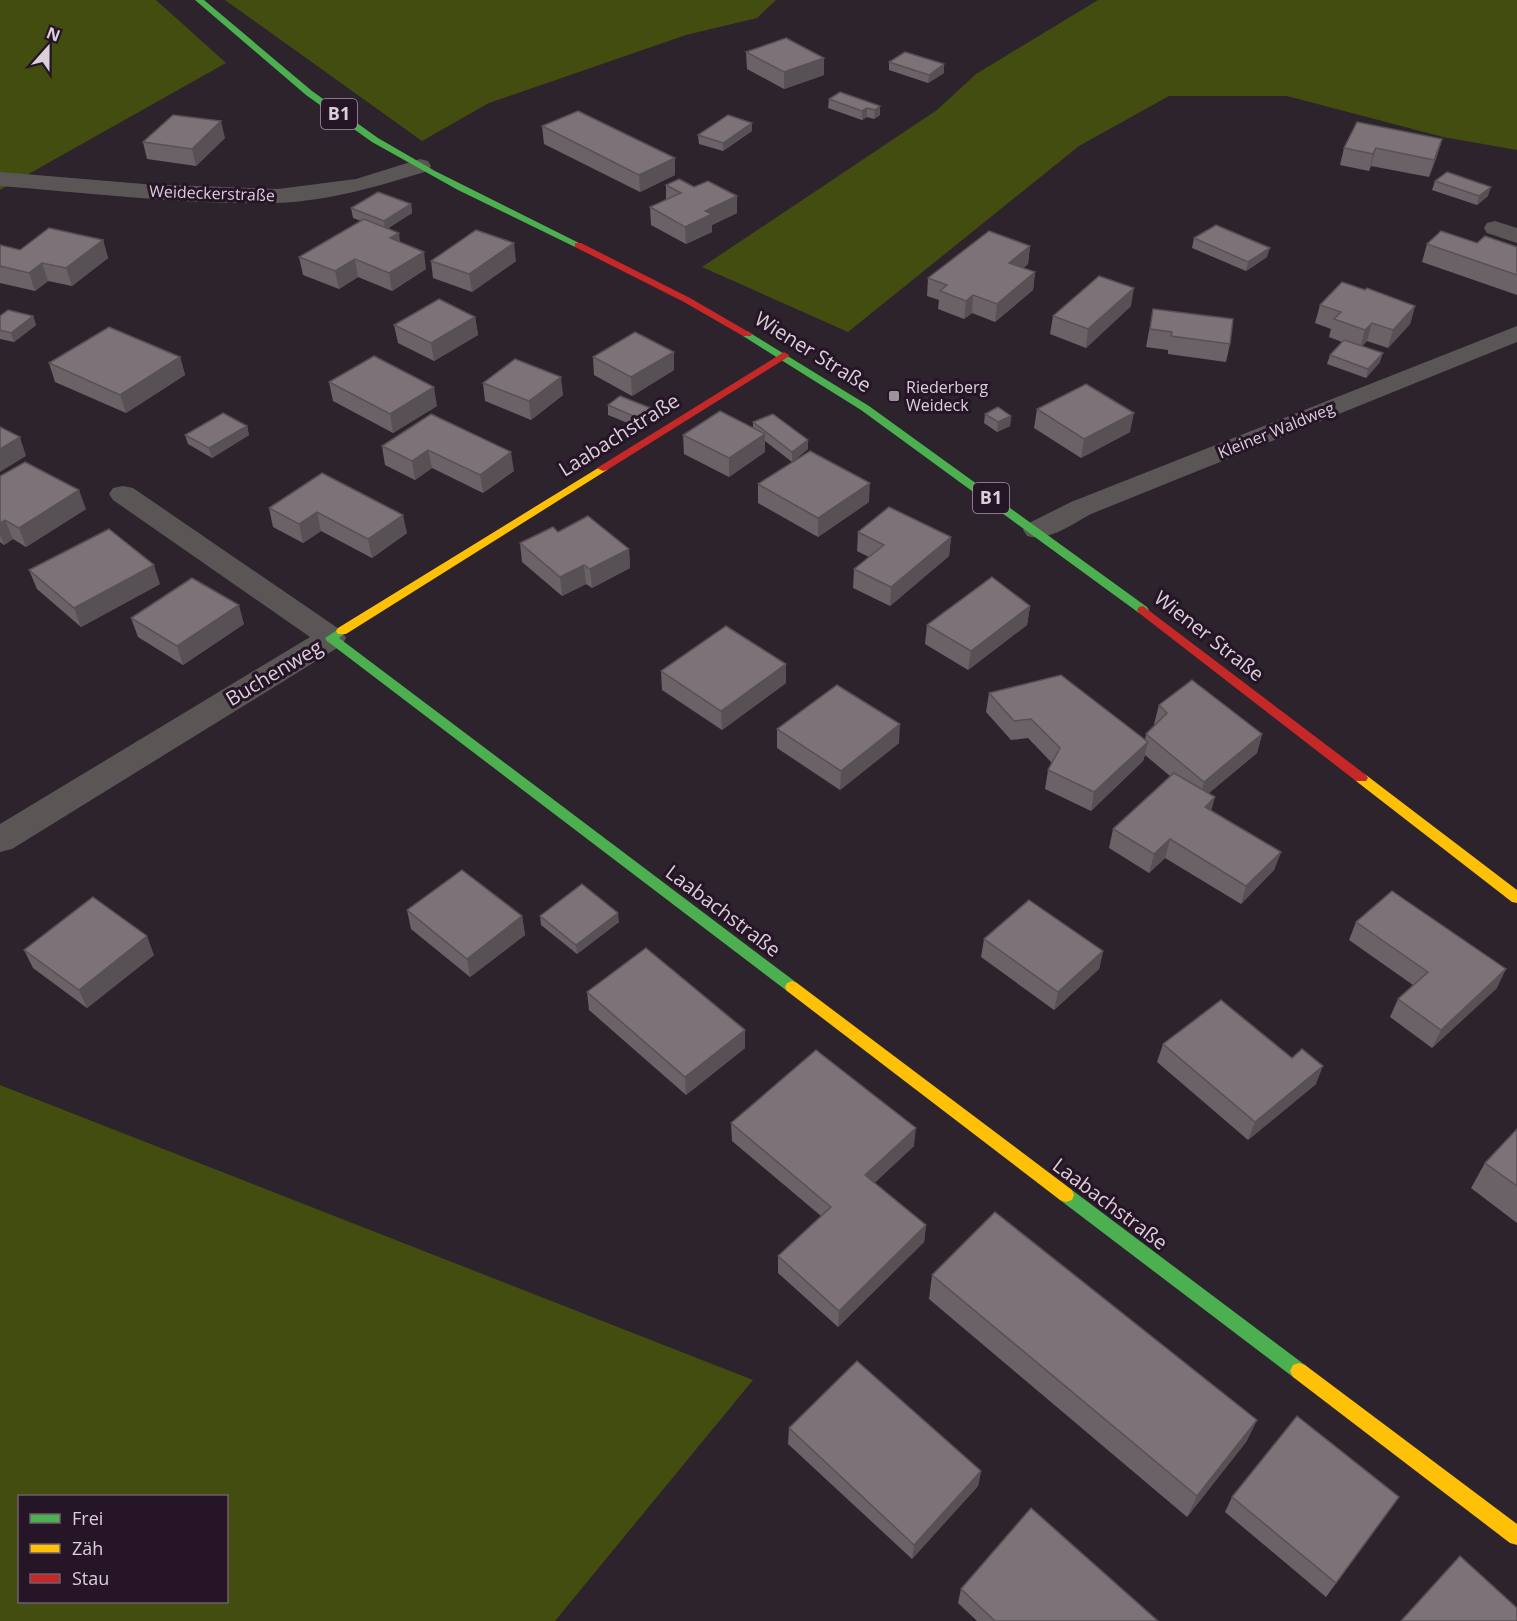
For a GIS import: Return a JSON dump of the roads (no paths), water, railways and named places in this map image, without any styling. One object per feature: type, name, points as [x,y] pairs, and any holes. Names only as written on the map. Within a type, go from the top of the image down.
[{"type":"main road","name":"Wiener Straße","points":[[199,0],[299,84],[349,122],[420,166],[687,300],[784,355],[865,408],[1037,530],[1517,898]]},
{"type":"main road","name":"Laabachstraße","points":[[784,355],[331,638],[1517,1536]]},
{"type":"street","name":"Weideckerstraße","points":[[0,179],[144,191],[278,196],[359,185],[420,166]]},
{"type":"street","points":[[0,203],[17,194],[50,183]]},
{"type":"street","points":[[1495,228],[1517,236]]},
{"type":"street","name":"Kleiner Waldweg","points":[[1037,530],[1081,508],[1517,333]]},
{"type":"street","name":"Buchenweg","points":[[0,840],[331,638],[123,494]]},
{"type":"place","name":"Riederberg Weideck","points":[[894,396]]}]
